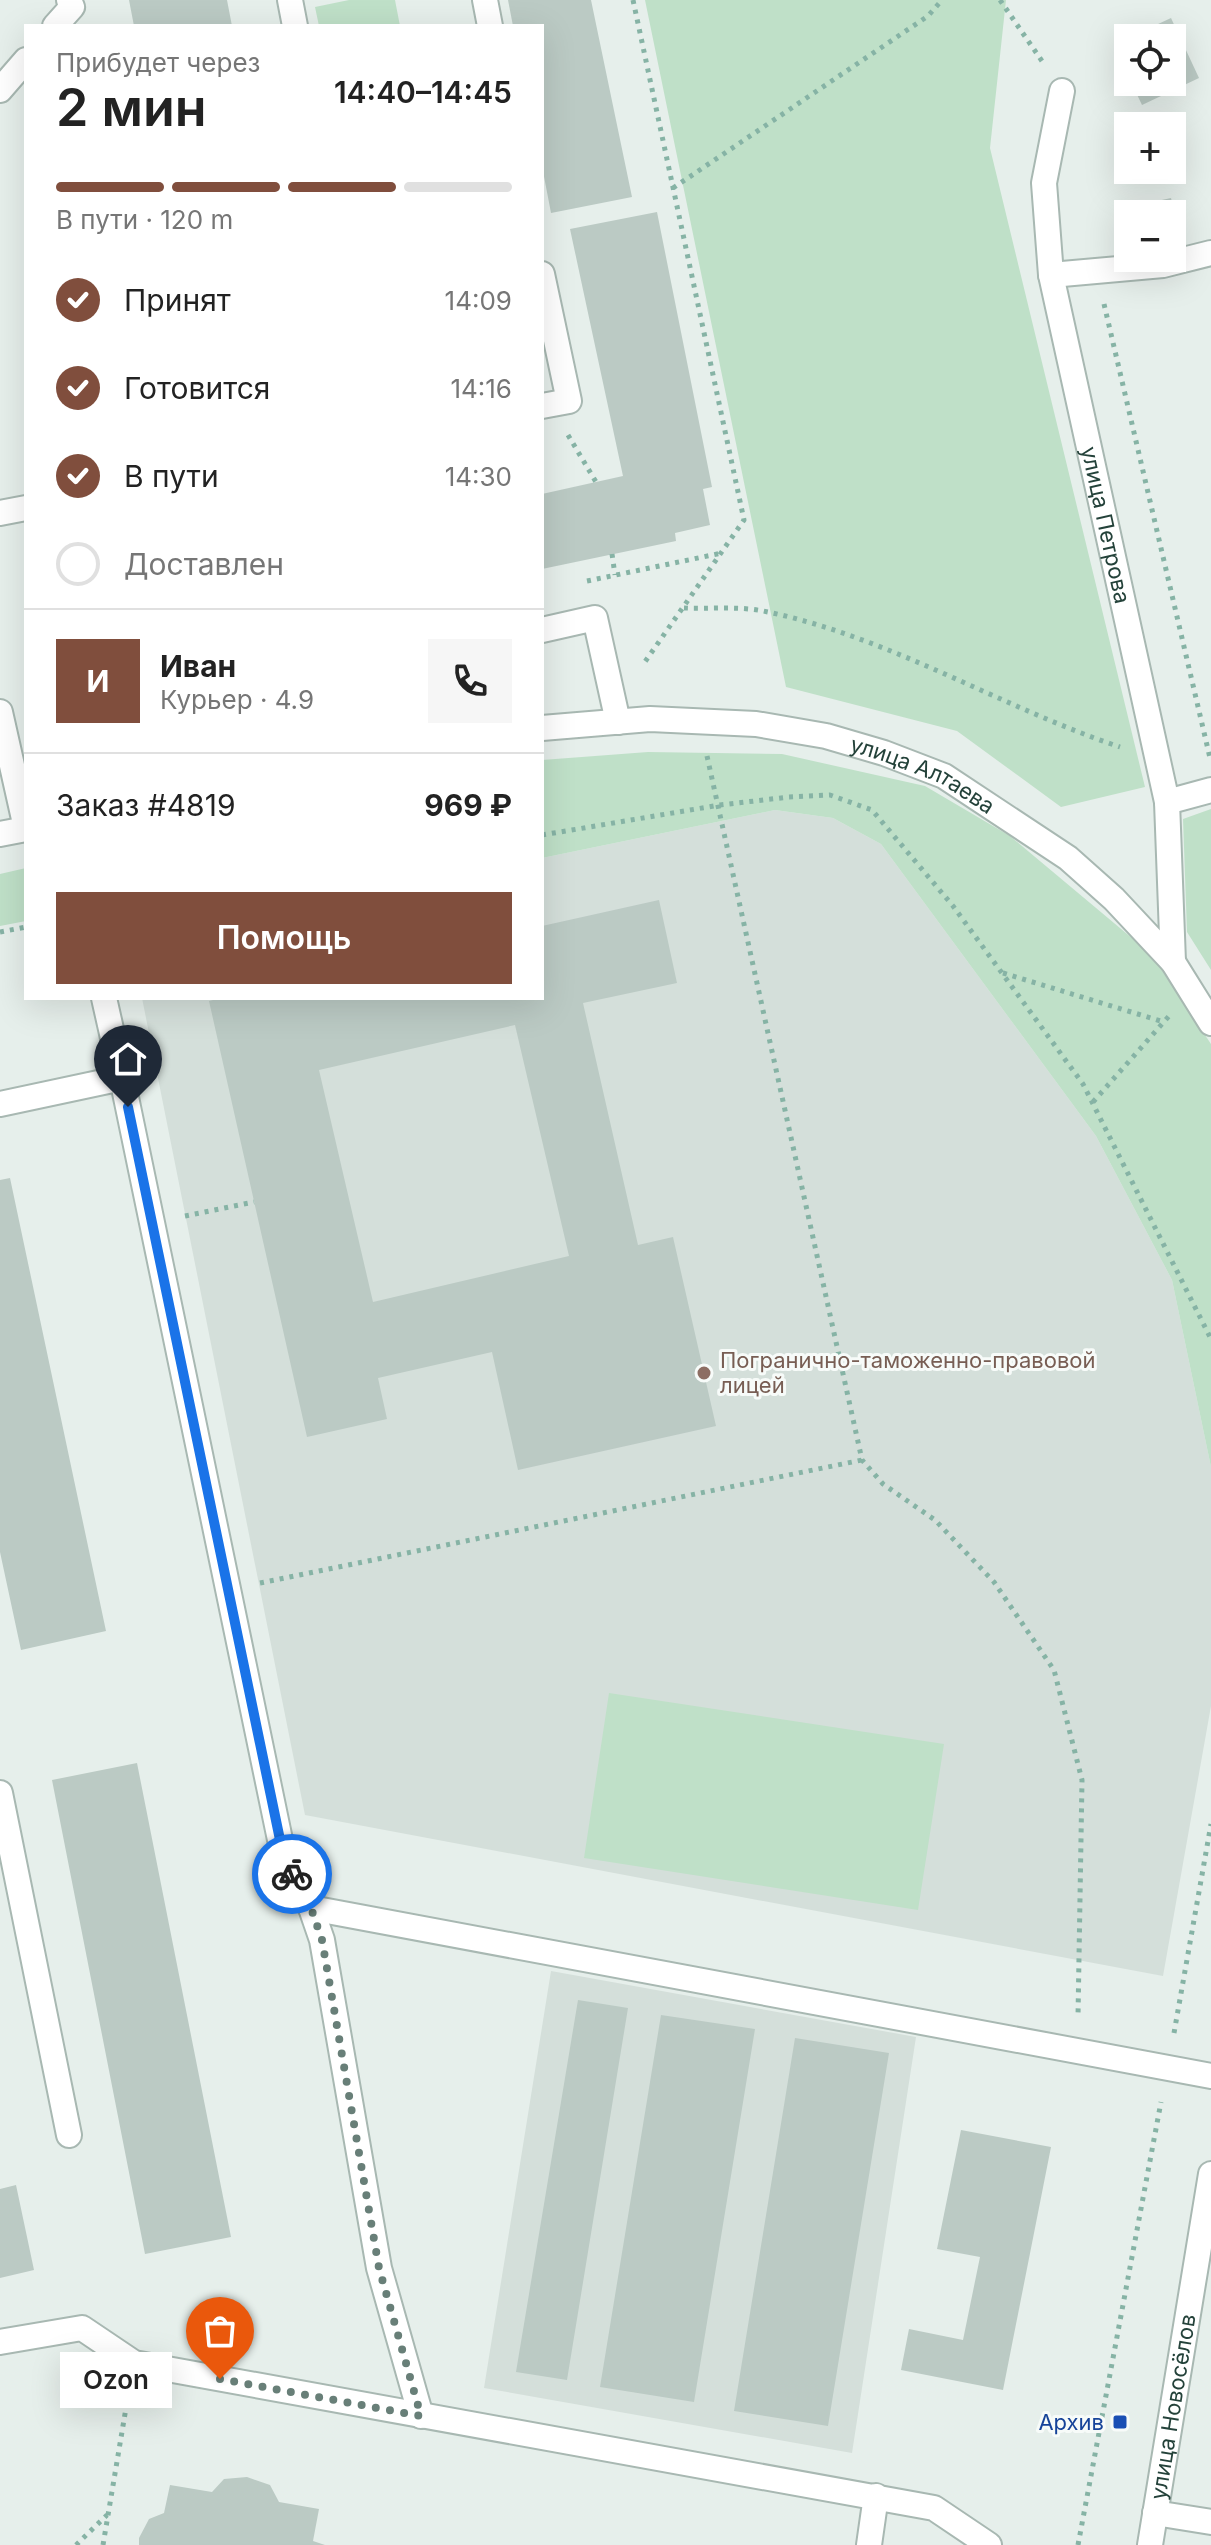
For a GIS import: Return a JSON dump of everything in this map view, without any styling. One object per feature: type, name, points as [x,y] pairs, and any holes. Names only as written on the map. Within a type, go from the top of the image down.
[{"type":"street","points":[[57,24],[72,7],[69,0]]},
{"type":"street","points":[[290,0],[295,24]]},
{"type":"street","points":[[485,0],[490,24]]},
{"type":"street","points":[[0,90],[24,62]]},
{"type":"street","name":"улица Петрова","points":[[1062,91],[1044,183],[1051,275],[1167,802],[1173,962]]},
{"type":"street","points":[[1051,275],[1163,265],[1211,253]]},
{"type":"street","points":[[544,283],[569,401],[546,406]]},
{"type":"street","points":[[0,513],[24,508]]},
{"type":"street","points":[[544,630],[595,618],[618,722]]},
{"type":"street","points":[[0,712],[24,819]]},
{"type":"street","name":"улица Алтаева","points":[[544,728],[661,719],[756,724],[826,736],[884,753],[944,776],[1068,858],[1114,899],[1173,962],[1211,1023]]},
{"type":"street","points":[[1167,802],[1211,790]]},
{"type":"street","points":[[0,834],[24,828]]},
{"type":"street","points":[[104,1000],[284,1859],[311,1908],[322,1940],[379,2268],[421,2416]]},
{"type":"street","points":[[0,1104],[122,1078]]},
{"type":"street","points":[[0,1793],[69,2135]]},
{"type":"street","points":[[311,1908],[1211,2076]]},
{"type":"street","name":"улица Новосёлов","points":[[1150,2545],[1211,2174]]},
{"type":"street","points":[[0,2342],[82,2328],[134,2363],[934,2508],[989,2545]]},
{"type":"street","points":[[869,2545],[876,2496]]},
{"type":"street","points":[[1155,2513],[1211,2522]]},
{"type":"path","points":[[612,692],[625,689],[744,520],[633,0]]},
{"type":"path","points":[[673,188],[928,16],[942,0]]},
{"type":"path","points":[[1000,0],[1062,91]]},
{"type":"path","points":[[1096,271],[1211,763]]},
{"type":"path","points":[[546,406],[596,482]]},
{"type":"path","points":[[573,584],[723,553]]},
{"type":"path","points":[[612,554],[615,575]]},
{"type":"path","points":[[683,608],[759,610],[826,627],[963,682],[1080,734],[1157,759]]},
{"type":"path","points":[[544,835],[720,805],[830,795],[872,810],[953,906],[1083,1084],[1211,1339]]},
{"type":"path","points":[[720,805],[862,1460],[883,1484],[935,1520],[994,1582],[1054,1670],[1082,1780],[1078,2050]]},
{"type":"path","points":[[0,932],[24,927]]},
{"type":"path","points":[[1002,972],[1164,1022]]},
{"type":"path","points":[[1093,1102],[1191,992]]},
{"type":"path","points":[[152,1223],[254,1202]]},
{"type":"path","points":[[228,1590],[862,1460]]},
{"type":"path","points":[[1078,2545],[1211,1824]]},
{"type":"path","points":[[103,2545],[134,2363]]},
{"type":"path","points":[[76,2545],[107,2514]]},
{"type":"shaded area","name":"Погранично-таможенно-правовой лицей","points":[[775,810],[833,818],[881,844],[1096,1136],[1172,1280],[1211,1467],[1211,1706],[1163,1976],[305,1815],[142,1000],[544,1000],[544,858]]},
{"type":"shaded area","points":[[551,1971],[916,2037],[852,2453],[484,2388]]},
{"type":"green space","points":[[349,0],[395,0],[400,24],[319,24],[315,7]]},
{"type":"green space","points":[[645,0],[1006,0],[990,148],[1145,787],[1061,807],[957,731],[786,687]]},
{"type":"green space","points":[[648,752],[782,754],[925,786],[1010,836],[1151,954],[1211,1044],[1211,1467],[1172,1280],[1096,1136],[881,844],[833,818],[775,810],[544,858],[544,760]]},
{"type":"green space","points":[[1211,809],[1211,970],[1187,932],[1183,819]]},
{"type":"green space","points":[[24,868],[24,921],[0,926],[0,874]]},
{"type":"green space","points":[[609,1693],[944,1744],[918,1910],[584,1858]]},
{"type":"building","points":[[129,0],[227,0],[232,24],[134,24]]},
{"type":"building","points":[[508,0],[591,0],[632,197],[551,213],[544,176],[544,24],[513,24]]},
{"type":"building","points":[[1171,18],[1174,24],[1158,24]]},
{"type":"building","points":[[1186,50],[1199,78],[1186,84]]},
{"type":"building","points":[[1138,96],[1161,96],[1142,105]]},
{"type":"building","points":[[657,212],[712,487],[703,489],[710,525],[675,533],[676,541],[544,569],[544,494],[623,476],[570,229]]},
{"type":"building","points":[[659,900],[677,983],[583,1003],[638,1245],[673,1237],[716,1426],[518,1470],[492,1352],[378,1378],[387,1419],[307,1437],[209,1001],[544,1000],[544,926]],"holes":[[[515,1025],[569,1256],[373,1302],[319,1070]]]},
{"type":"building","points":[[10,1178],[106,1631],[21,1650],[0,1552],[0,1180]]},
{"type":"building","points":[[137,1763],[231,2237],[145,2254],[52,1780]]},
{"type":"building","points":[[578,2000],[628,2008],[567,2380],[516,2372]]},
{"type":"building","points":[[661,2015],[755,2029],[694,2402],[600,2387]]},
{"type":"building","points":[[795,2038],[889,2053],[828,2426],[734,2411]]},
{"type":"building","points":[[961,2130],[1051,2147],[1003,2390],[901,2370],[909,2329],[963,2340],[980,2257],[937,2249]]},
{"type":"building","points":[[16,2185],[34,2270],[0,2278],[0,2189]]},
{"type":"building","points":[[247,2477],[270,2485],[279,2502],[319,2509],[313,2541],[325,2545],[139,2545],[139,2538],[149,2519],[164,2513],[170,2485],[212,2492],[224,2479]]},
{"type":"way so far","points":[[220,2379],[421,2416],[379,2268],[322,1940],[311,1908],[292,1874]]},
{"type":"place","name":"Погранично-таможенно-правовой лицей","points":[[704,1373]]},
{"type":"place","name":"Ozon","points":[[220,2379]]},
{"type":"place","name":"Архив","points":[[1120,2422]]},
{"type":"route","points":[[128,1107],[284,1859],[292,1874]]}]
